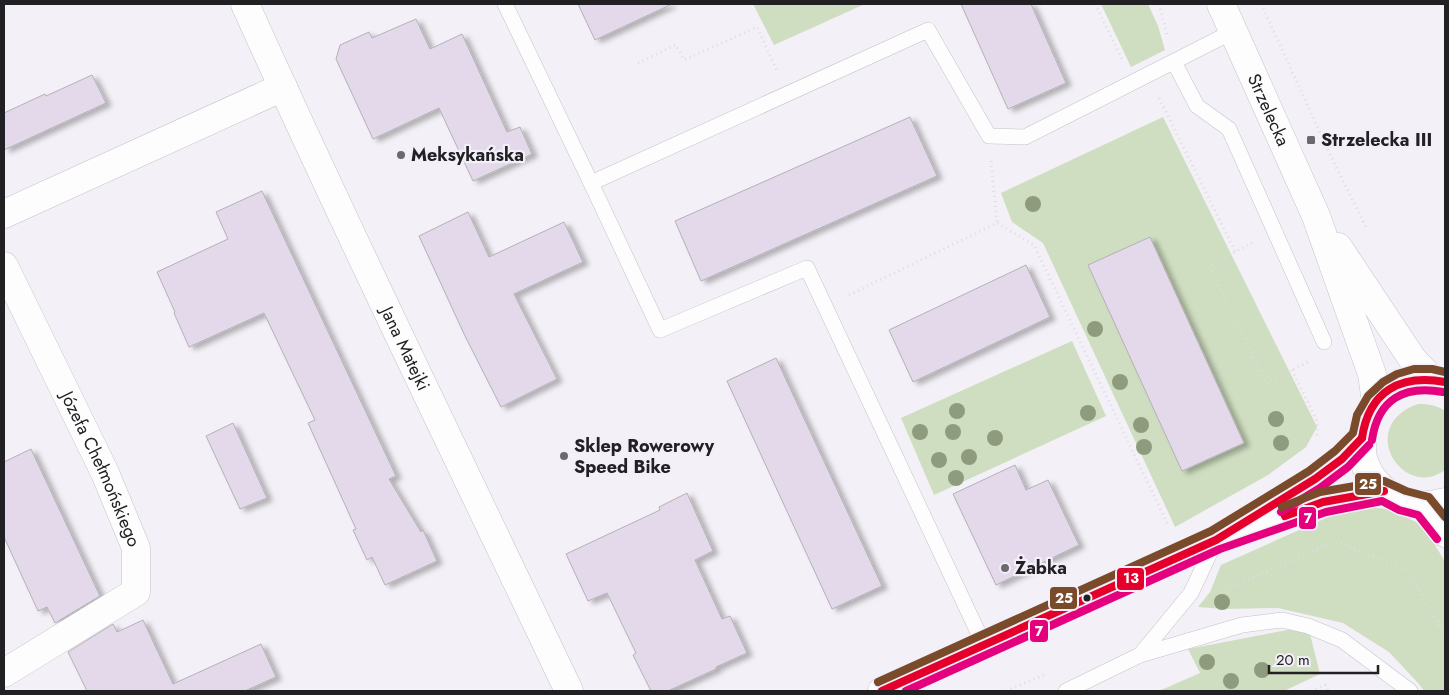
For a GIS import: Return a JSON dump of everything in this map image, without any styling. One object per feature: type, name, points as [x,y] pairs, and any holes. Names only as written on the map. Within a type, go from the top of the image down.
[{"type":"street","name":"Strzelecka","points":[[1221,4],[1316,216],[1372,374],[1376,402]]},
{"type":"street","name":"Jana Matejki","points":[[249,5],[283,87],[354,241],[569,691]]},
{"type":"street","points":[[4,214],[283,87]]},
{"type":"street","name":"Strzelecka","points":[[1316,216],[1413,360],[1438,380]]},
{"type":"street","name":"Józefa Chełmońskiego","points":[[4,266],[104,473],[136,548],[136,592],[4,673]]},
{"type":"street","points":[[1438,380],[1416,379],[1401,383],[1388,391],[1376,402],[1366,419],[1362,438],[1363,458],[1371,476],[1384,490],[1396,499],[1410,504],[1434,504],[1445,532]]},
{"type":"street","points":[[1216,540],[1315,479],[1342,459],[1362,438]]},
{"type":"street","points":[[882,691],[1216,540],[1323,502],[1384,490]]},
{"type":"lane","points":[[505,4],[660,330],[807,268],[984,645]]},
{"type":"lane","points":[[591,183],[928,30],[989,136],[1025,137],[1234,32]]},
{"type":"lane","points":[[1174,62],[1197,106],[1229,129],[1324,342]]},
{"type":"lane","points":[[1140,655],[1191,593],[1216,540]]},
{"type":"lane","points":[[1066,691],[1140,655],[1242,625],[1282,620],[1308,626],[1342,640],[1410,691]]},
{"type":"path","points":[[1095,4],[1134,83]]},
{"type":"path","points":[[1261,4],[1336,167],[1368,230]]},
{"type":"path","points":[[638,63],[676,45],[684,60],[757,27],[788,94]]},
{"type":"path","points":[[1148,75],[1236,251]]},
{"type":"path","points":[[989,136],[997,223]]},
{"type":"path","points":[[826,306],[997,223]]},
{"type":"path","points":[[997,223],[1034,245],[1182,555]]},
{"type":"path","points":[[1274,232],[1209,265],[1266,383],[1328,352],[1324,342]]},
{"type":"path","points":[[1292,370],[1317,421],[1317,442]]},
{"type":"path","points":[[1311,691],[1324,684],[1328,691]]},
{"type":"green space","points":[[753,4],[865,4],[774,45]]},
{"type":"green space","points":[[1101,4],[1148,4],[1158,26],[1165,50],[1131,67]]},
{"type":"green space","points":[[1163,117],[1317,427],[1306,447],[1268,475],[1175,527],[1043,243],[1012,222],[1001,193]]},
{"type":"green space","points":[[1072,341],[1106,416],[934,495],[901,418]]},
{"type":"green space","points":[[1418,404],[1432,405],[1445,411],[1445,470],[1429,477],[1414,476],[1401,469],[1392,457],[1388,443],[1390,428],[1399,414]]},
{"type":"green space","points":[[1353,506],[1389,509],[1424,526],[1445,562],[1445,691],[1424,691],[1389,652],[1343,623],[1278,608],[1224,609],[1198,607],[1210,592],[1221,565]]},
{"type":"green space","points":[[1308,626],[1320,674],[1284,691],[1159,691],[1200,673],[1188,649]]},
{"type":"building","points":[[578,4],[672,4],[595,40]]},
{"type":"building","points":[[961,4],[1031,4],[1066,83],[1008,109]]},
{"type":"building","points":[[416,19],[430,49],[462,34],[507,132],[520,127],[532,154],[473,181],[439,108],[373,139],[336,59],[340,45],[369,32],[372,38]]},
{"type":"building","points":[[92,75],[106,103],[4,150],[4,113]]},
{"type":"building","points":[[910,117],[937,176],[701,281],[675,221]]},
{"type":"building","points":[[262,191],[396,476],[389,479],[421,532],[423,530],[437,561],[385,585],[372,557],[367,560],[353,530],[356,529],[308,423],[315,420],[264,313],[189,347],[157,272],[228,239],[216,212]]},
{"type":"building","points":[[468,212],[489,257],[564,222],[583,262],[514,294],[557,379],[501,407],[465,336],[419,236]]},
{"type":"building","points":[[1150,237],[1244,443],[1182,471],[1088,265]]},
{"type":"building","points":[[1026,265],[1050,317],[913,382],[889,330]]},
{"type":"building","points":[[776,358],[882,586],[832,609],[727,381]]},
{"type":"building","points":[[233,423],[267,498],[240,509],[206,436]]},
{"type":"building","points":[[31,449],[100,596],[55,623],[47,607],[38,611],[4,537],[4,462]]},
{"type":"building","points":[[1015,465],[1026,490],[1048,480],[1079,545],[996,585],[953,494]]},
{"type":"building","points":[[687,493],[713,551],[695,560],[722,619],[730,616],[747,653],[668,691],[651,691],[633,655],[636,653],[607,593],[588,601],[566,554],[660,510],[659,507]]},
{"type":"building","points":[[143,620],[173,684],[261,644],[276,677],[245,691],[87,691],[68,652],[113,624],[117,632]]},
{"type":"transit line","name":"25","points":[[878,682],[1211,531],[1309,471],[1335,451],[1353,433],[1357,415],[1368,396],[1383,382],[1397,374],[1414,369],[1432,369],[1445,372]]},
{"type":"transit line","name":"13","points":[[1362,438],[1372,408],[1389,389],[1414,381],[1445,382]]},
{"type":"transit line","name":"7","points":[[1372,440],[1380,414],[1395,398],[1405,393],[1416,391],[1443,392]]},
{"type":"transit line","name":"13","points":[[882,691],[1216,540],[1315,479],[1342,459],[1362,438]]},
{"type":"transit line","name":"7","points":[[1281,512],[1320,488],[1348,467],[1369,445]]},
{"type":"transit line","name":"25","points":[[1282,507],[1320,492],[1384,481],[1406,491],[1429,497],[1445,517]]},
{"type":"transit line","name":"13","points":[[1285,516],[1323,502],[1384,491]]},
{"type":"transit line","name":"7","points":[[906,691],[1220,549],[1326,512],[1382,501],[1399,510],[1418,515],[1437,539]]},
{"type":"place","name":"Strzelecka III","points":[[1311,140]]},
{"type":"place","name":"Meksykańska","points":[[401,155]]},
{"type":"place","name":"Sklep Rowerowy Speed Bike","points":[[564,456]]},
{"type":"place","name":"Żabka","points":[[1005,568]]}]
